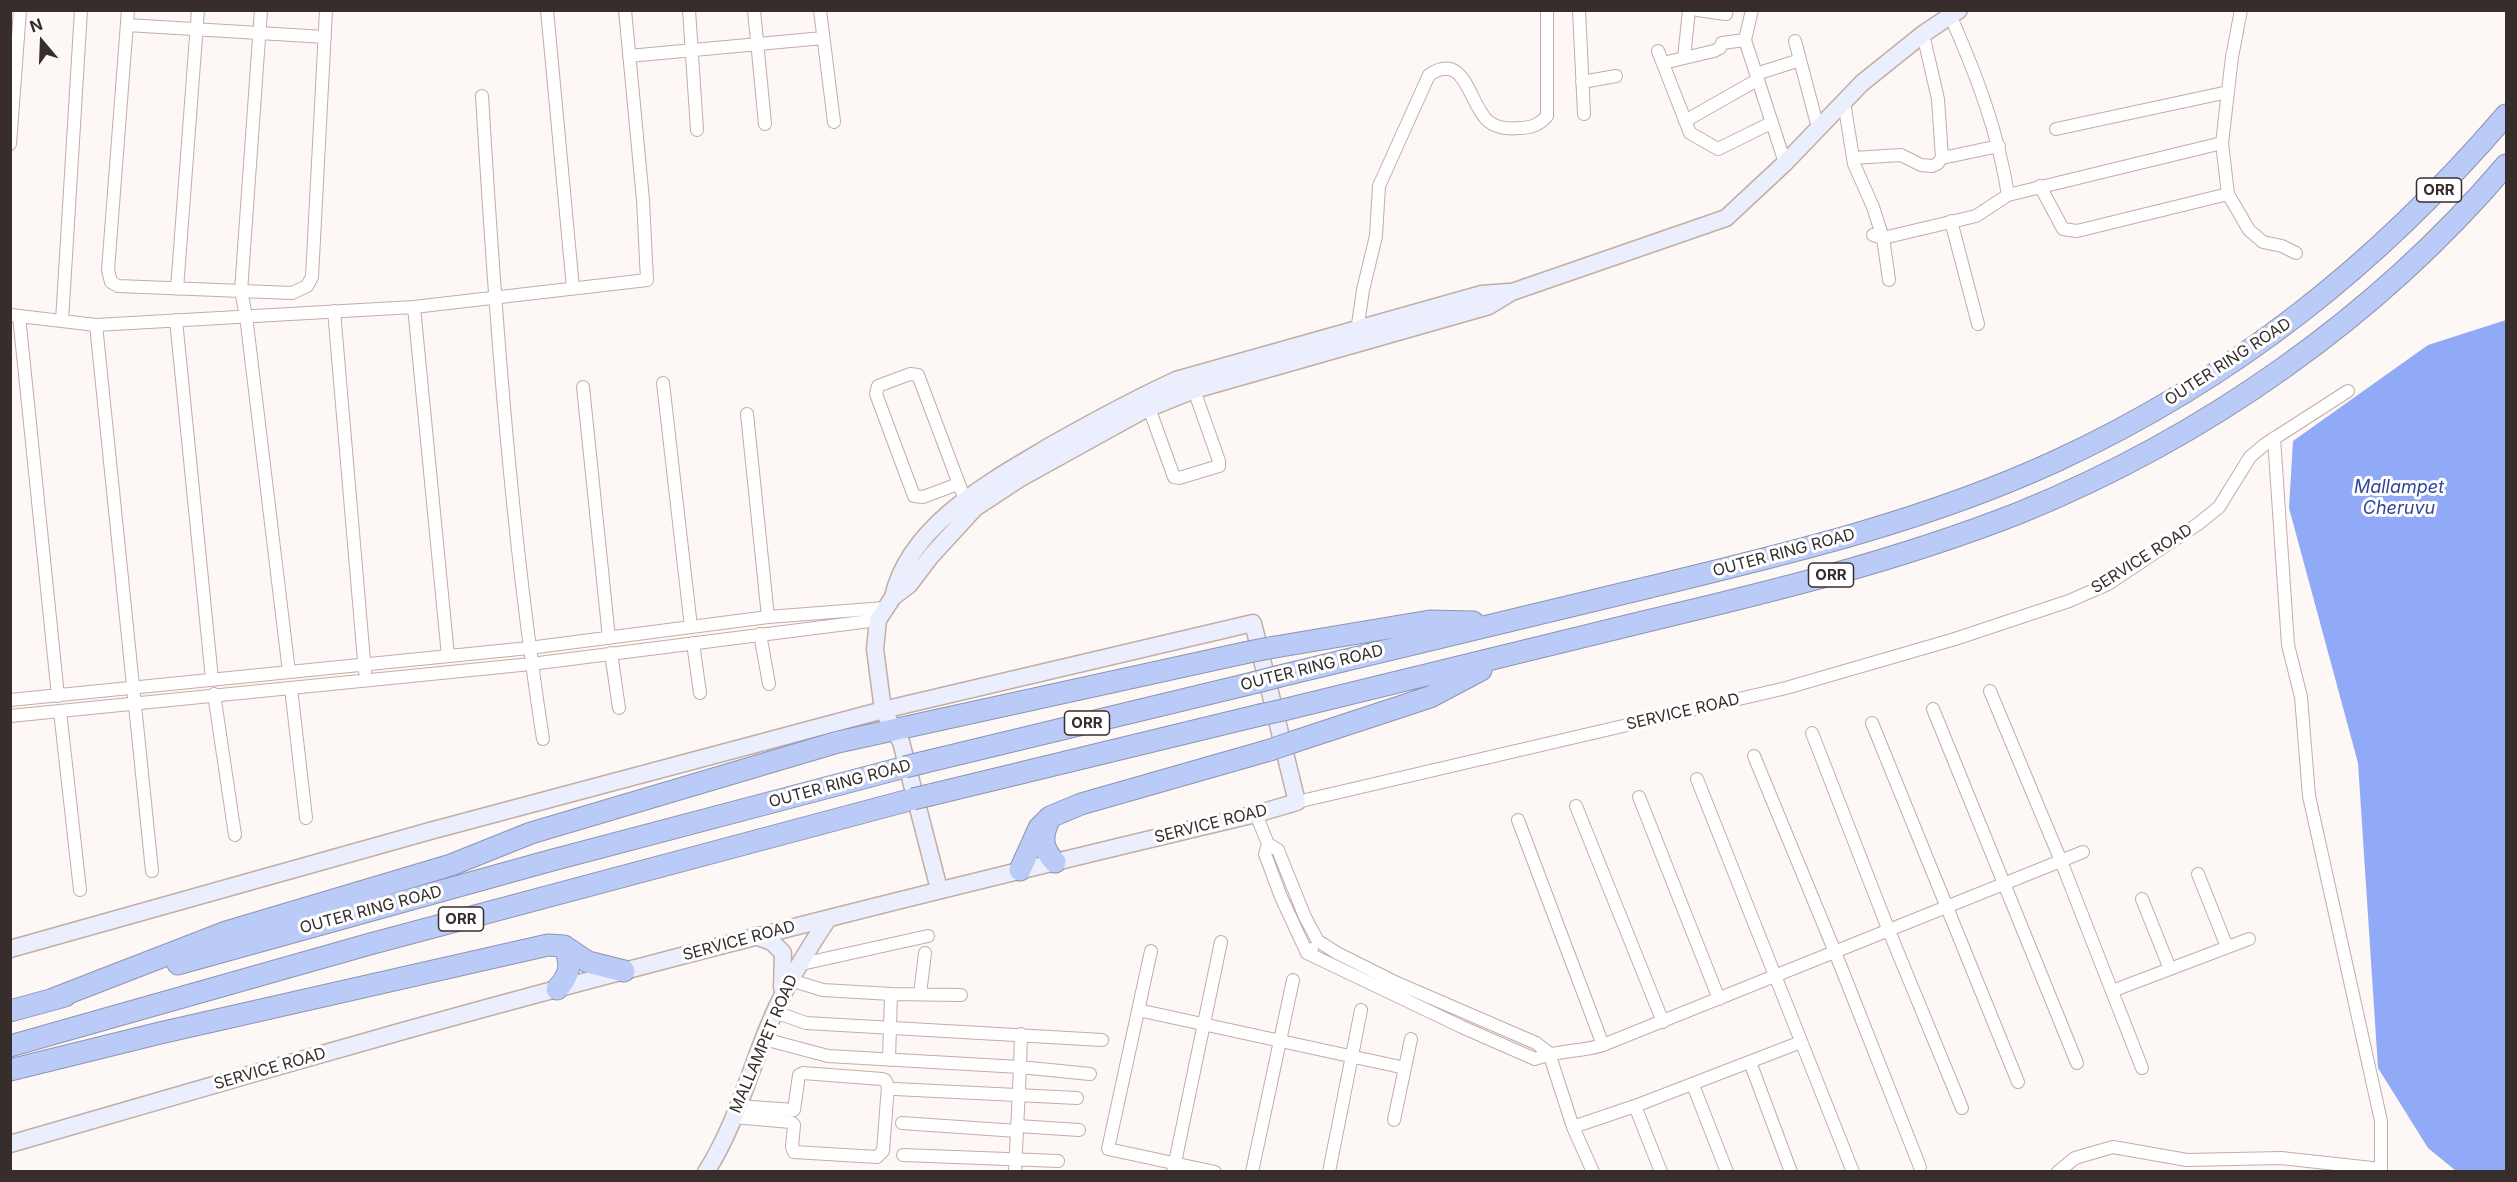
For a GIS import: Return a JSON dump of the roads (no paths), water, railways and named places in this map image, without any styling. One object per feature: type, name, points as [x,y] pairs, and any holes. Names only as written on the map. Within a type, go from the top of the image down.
[{"type":"highway","name":"OUTER RING ROAD","points":[[10,1011],[527,867],[913,765],[1825,543],[1918,515],[2053,462],[2140,419],[2231,363],[2314,304],[2367,260],[2445,184],[2506,115]]},
{"type":"highway","name":"OUTER RING ROAD","points":[[10,1046],[370,944],[921,797],[1514,654],[1834,574],[1929,546],[2021,512],[2111,471],[2199,423],[2282,369],[2388,285],[2455,221],[2506,165]]},
{"type":"highway","points":[[53,999],[226,932],[451,864],[531,833],[838,741],[888,719],[1269,648],[1430,621],[1504,622]]},
{"type":"highway","points":[[1020,870],[1039,828],[1050,817],[1081,804],[1270,750],[1430,697],[1514,654]]},
{"type":"highway","points":[[1050,817],[1043,833],[1043,842],[1049,856],[1055,862]]},
{"type":"highway","points":[[10,1070],[172,1030],[548,945],[564,946],[588,962],[624,971]]},
{"type":"highway","points":[[557,989],[567,979],[570,968],[564,946]]},
{"type":"main road","points":[[885,609],[909,585],[931,556],[975,508],[1019,479],[1149,408],[1194,390],[1489,306],[1512,292],[1726,218],[1785,163],[1862,83],[1923,34],[1955,13]]},
{"type":"main road","points":[[939,889],[901,742],[888,719],[875,649],[885,609],[898,577],[931,531],[990,482],[1095,420],[1176,380],[1482,294],[1512,292]]},
{"type":"main road","points":[[10,950],[430,831],[888,719],[1253,623],[1297,802]]},
{"type":"main road","name":"SERVICE ROAD","points":[[10,1144],[397,1032],[755,936],[939,889],[1256,814],[1297,802]]},
{"type":"main road","name":"MALLAMPET ROAD","points":[[706,1172],[720,1150],[778,1005],[797,965],[828,919]]},
{"type":"main road","points":[[755,936],[772,942],[783,953],[784,973],[778,1005]]},
{"type":"street","points":[[10,144],[20,10]]},
{"type":"street","points":[[62,321],[81,10]]},
{"type":"street","points":[[128,10],[108,270],[111,282],[118,286],[292,293],[307,285],[312,277],[327,10]]},
{"type":"street","points":[[177,289],[198,10]]},
{"type":"street","points":[[261,10],[241,291],[246,316],[289,672]]},
{"type":"street","points":[[547,10],[573,288]]},
{"type":"street","points":[[58,696],[15,315],[96,325],[334,312],[414,307],[647,280],[643,200],[625,10]]},
{"type":"street","points":[[689,10],[697,130]]},
{"type":"street","points":[[754,10],[765,124]]},
{"type":"street","points":[[820,10],[834,122]]},
{"type":"street","points":[[1357,331],[1363,290],[1377,236],[1379,186],[1429,75],[1439,69],[1448,68],[1458,74],[1469,87],[1488,121],[1506,129],[1528,128],[1541,122],[1547,116],[1547,10]]},
{"type":"street","points":[[1579,10],[1584,114]]},
{"type":"street","points":[[1684,58],[1689,10]]},
{"type":"street","points":[[1697,10],[1726,14],[1727,10]]},
{"type":"street","points":[[1752,10],[1745,40],[1785,163]]},
{"type":"street","points":[[2241,10],[2222,143],[2228,194],[2249,230],[2263,242],[2282,246],[2296,253]]},
{"type":"street","points":[[1955,13],[1999,146],[2008,195]]},
{"type":"street","points":[[127,25],[326,37]]},
{"type":"street","points":[[1923,34],[1938,99],[1942,158]]},
{"type":"street","points":[[629,56],[823,38]]},
{"type":"street","points":[[1745,40],[1722,43],[1720,48],[1714,51],[1684,58],[1660,57],[1690,133],[1718,149],[1771,123]]},
{"type":"street","points":[[1795,41],[1818,128]]},
{"type":"street","points":[[1685,121],[1757,77],[1800,60]]},
{"type":"street","points":[[1582,82],[1616,76]]},
{"type":"street","points":[[2056,129],[2228,92]]},
{"type":"street","points":[[482,96],[494,297],[529,648],[543,739]]},
{"type":"street","points":[[1844,102],[1853,158],[1878,236],[1889,280]]},
{"type":"street","points":[[1878,236],[1976,216],[2008,195],[2222,143]]},
{"type":"street","points":[[1853,158],[1901,155],[1921,165],[1932,166],[1942,158],[1999,146]]},
{"type":"street","points":[[2040,186],[2063,229],[2077,231],[2228,194]]},
{"type":"street","points":[[1951,221],[1978,324]]},
{"type":"street","points":[[414,307],[448,656]]},
{"type":"street","points":[[334,312],[366,681]]},
{"type":"street","points":[[176,320],[212,679]]},
{"type":"street","points":[[96,325],[152,871]]},
{"type":"street","points":[[958,484],[919,498],[912,493],[876,394],[876,388],[909,374],[918,375],[958,484],[962,503]]},
{"type":"street","points":[[663,383],[691,627]]},
{"type":"street","points":[[584,387],[609,638]]},
{"type":"street","points":[[1149,408],[1174,477],[1179,478],[1219,466],[1194,390]]},
{"type":"street","name":"SERVICE ROAD","points":[[1297,802],[1786,688],[1955,639],[2069,601],[2108,584],[2198,524],[2219,507],[2250,457],[2274,438],[2348,391]]},
{"type":"street","points":[[747,414],[768,617]]},
{"type":"street","points":[[2058,1172],[2075,1158],[2113,1147],[2187,1160],[2281,1158],[2380,1170],[2381,1121],[2309,796],[2301,697],[2288,645],[2274,438]]},
{"type":"street","points":[[941,490],[962,503]]},
{"type":"street","points":[[10,700],[529,648],[768,617],[885,609]]},
{"type":"street","points":[[10,716],[531,663],[760,633],[885,609]]},
{"type":"street","points":[[760,633],[768,684]]},
{"type":"street","points":[[693,642],[700,693]]},
{"type":"street","points":[[611,653],[618,708]]},
{"type":"street","points":[[291,688],[306,818]]},
{"type":"street","points":[[1990,691],[2061,861],[2142,1068]]},
{"type":"street","points":[[214,694],[235,835]]},
{"type":"street","points":[[1933,709],[2077,1063]]},
{"type":"street","points":[[60,711],[80,890]]},
{"type":"street","points":[[1872,723],[2018,1082]]},
{"type":"street","points":[[1812,733],[1889,931],[1962,1108]]},
{"type":"street","points":[[1754,756],[1920,1167]]},
{"type":"street","points":[[1697,779],[1853,1172]]},
{"type":"street","points":[[1639,797],[1719,999]]},
{"type":"street","points":[[1576,806],[1663,1022]]},
{"type":"street","points":[[1256,814],[1268,844],[1278,850],[1305,917],[1318,941],[1337,954],[1536,1043],[1549,1053],[1573,1127],[1593,1172]]},
{"type":"street","points":[[1518,820],[1603,1045]]},
{"type":"street","points":[[1268,844],[1265,854],[1281,897],[1307,953],[1535,1059],[1549,1053],[1603,1045],[2084,852]]},
{"type":"street","points":[[2198,874],[2227,947]]},
{"type":"street","points":[[2142,899],[2170,969]]},
{"type":"street","points":[[797,965],[928,936]]},
{"type":"street","points":[[2112,991],[2249,939]]},
{"type":"street","points":[[1307,953],[1318,941]]},
{"type":"street","points":[[1174,1167],[1221,942]]},
{"type":"street","points":[[1151,951],[1108,1149],[1174,1167],[1215,1172]]},
{"type":"street","points":[[920,994],[925,953]]},
{"type":"street","points":[[790,980],[823,990],[961,995]]},
{"type":"street","points":[[1252,1172],[1293,980]]},
{"type":"street","points":[[889,1060],[892,1027],[891,994]]},
{"type":"street","points":[[778,1005],[806,1023],[1102,1040]]},
{"type":"street","points":[[1329,1172],[1361,1010]]},
{"type":"street","points":[[1138,1011],[1405,1068]]},
{"type":"street","points":[[1462,1027],[1468,1013]]},
{"type":"street","points":[[1015,1165],[1021,1034]]},
{"type":"street","points":[[764,1039],[828,1056],[1020,1067],[1090,1074]]},
{"type":"street","points":[[1394,1120],[1410,1040]]},
{"type":"street","points":[[1573,1127],[1693,1085],[1801,1042]]},
{"type":"street","points":[[1750,1062],[1791,1172]]},
{"type":"street","points":[[803,1073],[882,1079],[888,1086],[883,1151],[877,1157],[794,1152],[792,1146],[794,1125],[791,1122],[735,1112],[794,1110],[799,1075],[803,1073]]},
{"type":"street","points":[[1693,1085],[1727,1172]]},
{"type":"street","points":[[895,1089],[1077,1098]]},
{"type":"street","points":[[1635,1106],[1661,1172]]},
{"type":"street","points":[[902,1124],[1079,1130]]},
{"type":"street","points":[[903,1155],[1015,1165],[1058,1161]]},
{"type":"water","name":"Mallampet Cheruvu","points":[[2506,320],[2506,1171],[2456,1171],[2428,1148],[2378,1068],[2358,763],[2289,508],[2293,441],[2428,345]]}]
